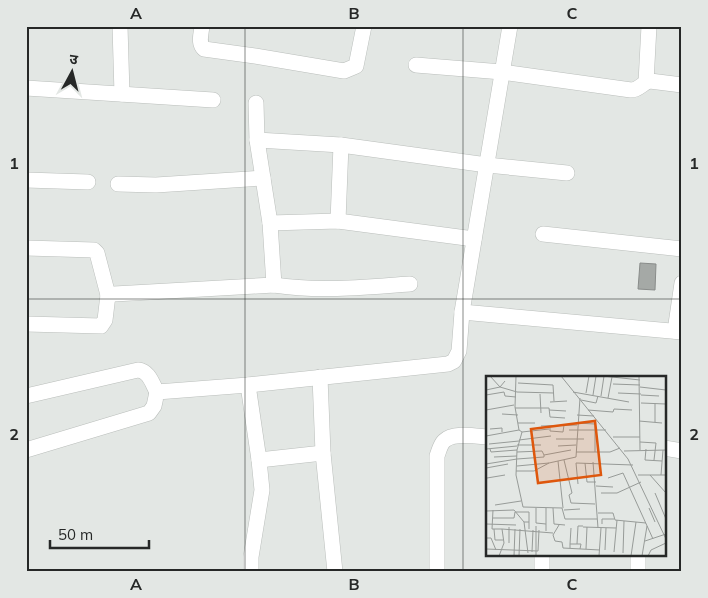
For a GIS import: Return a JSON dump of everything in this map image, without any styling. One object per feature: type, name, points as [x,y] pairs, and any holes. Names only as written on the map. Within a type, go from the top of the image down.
[{"type":"street","points":[[120,26],[122,94]]},
{"type":"street","points":[[202,26],[200,42],[204,50],[255,56],[344,71],[356,66],[364,26]]},
{"type":"street","points":[[157,392],[248,385],[448,364],[454,361],[459,351],[462,312],[510,26]]},
{"type":"street","points":[[646,82],[649,26]]},
{"type":"street","points":[[416,65],[502,72],[630,90],[638,89],[650,81],[682,85]]},
{"type":"street","points":[[26,88],[213,100]]},
{"type":"street","points":[[256,103],[257,140],[270,223],[274,286]]},
{"type":"street","points":[[257,140],[341,146],[486,165],[567,173]]},
{"type":"street","points":[[338,221],[341,146]]},
{"type":"street","points":[[118,184],[156,185],[263,178]]},
{"type":"street","points":[[26,180],[88,182]]},
{"type":"street","points":[[270,223],[338,221],[474,239]]},
{"type":"street","points":[[544,234],[682,249]]},
{"type":"street","points":[[26,248],[94,250],[97,253],[108,295],[105,320],[101,326],[26,324]]},
{"type":"street","points":[[462,312],[678,331],[682,283]]},
{"type":"street","points":[[108,295],[274,286],[336,289],[410,284]]},
{"type":"street","points":[[26,396],[138,370],[144,370],[149,375],[157,392],[154,406],[149,413],[26,450]]},
{"type":"street","points":[[320,377],[323,453],[335,572]]},
{"type":"street","points":[[248,385],[262,490],[251,556],[251,572]]},
{"type":"street","points":[[437,572],[437,456],[440,446],[443,441],[452,436],[486,437]]},
{"type":"street","points":[[666,448],[682,451]]},
{"type":"street","points":[[259,460],[323,453]]},
{"type":"street","points":[[542,556],[542,572]]},
{"type":"street","points":[[638,556],[638,572]]},
{"type":"building","points":[[640,263],[656,264],[655,290],[638,289]]}]
